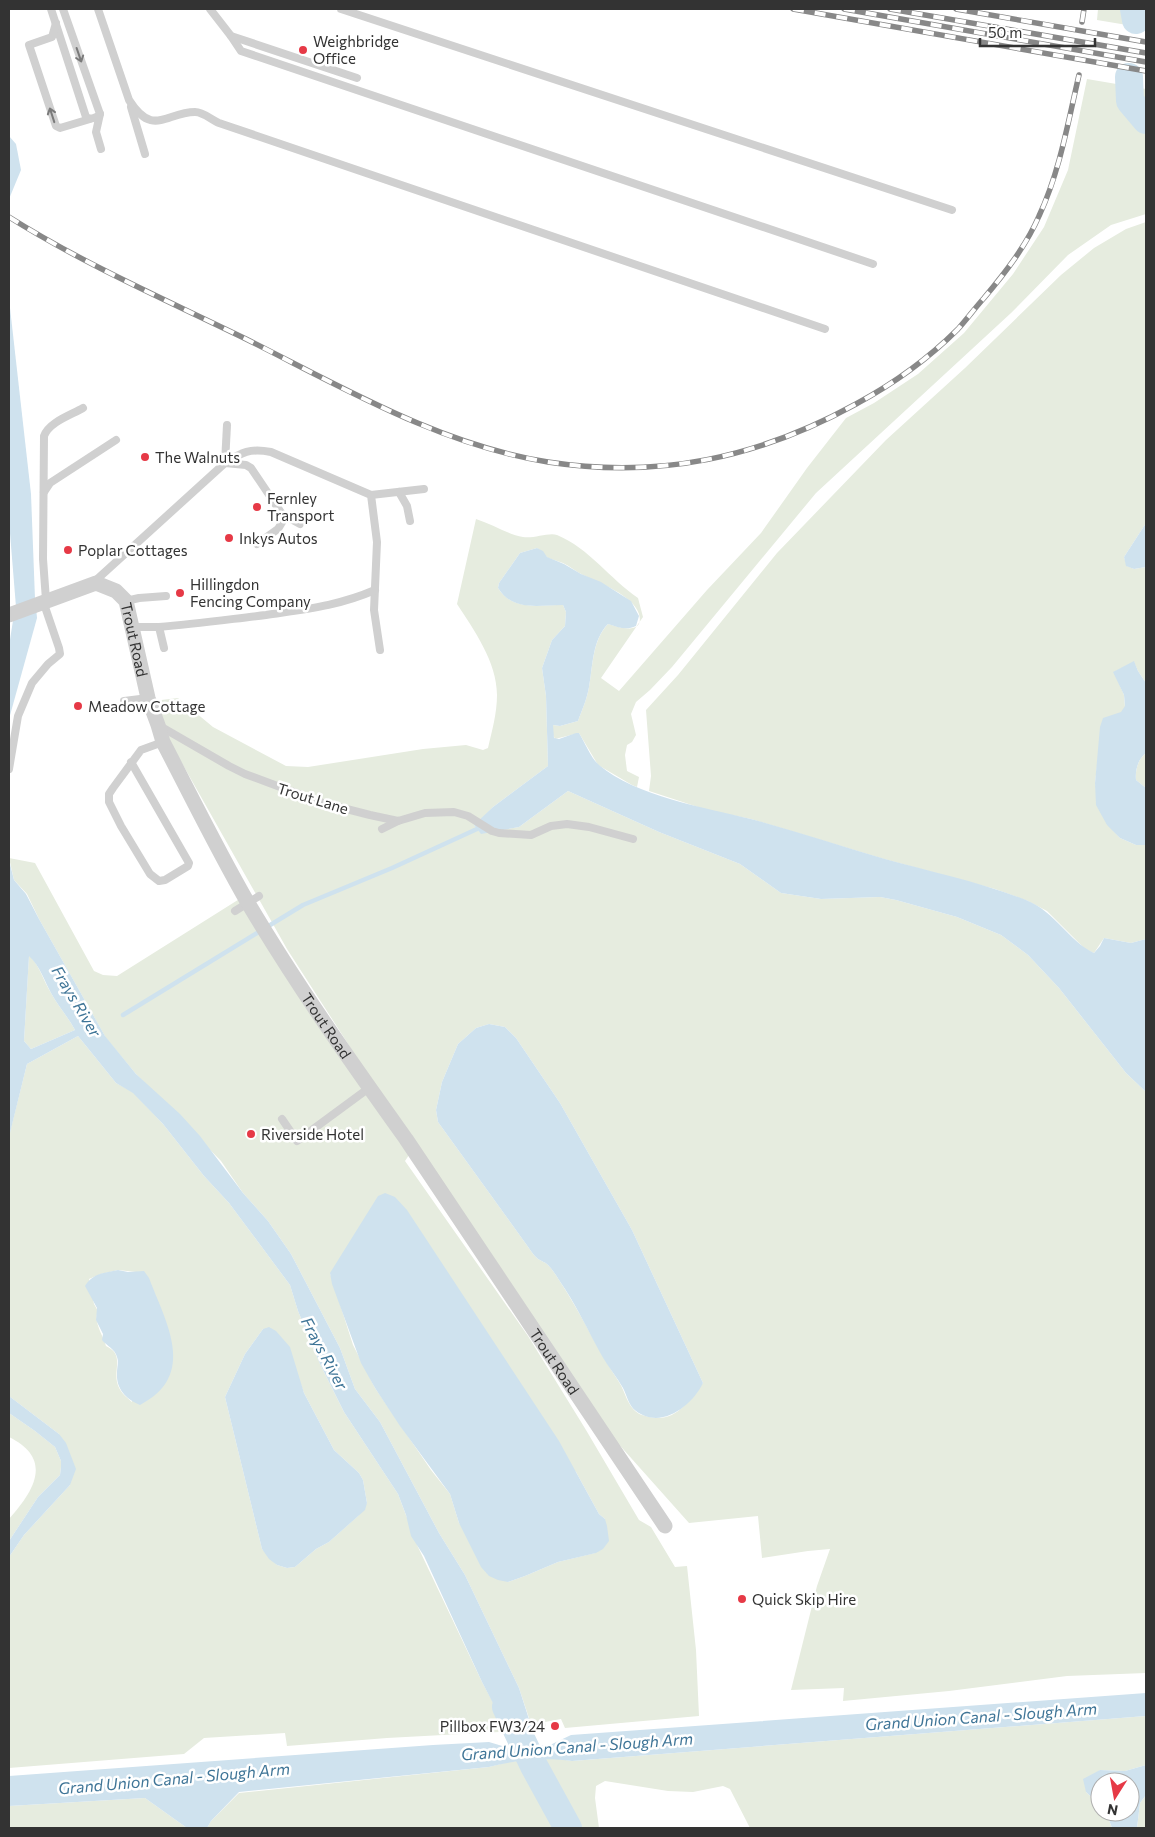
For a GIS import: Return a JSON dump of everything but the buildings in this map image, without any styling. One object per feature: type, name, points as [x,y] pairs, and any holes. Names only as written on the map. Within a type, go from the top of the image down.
[{"type":"street","name":"Trout Road","points":[[92,584],[98,583],[119,592],[126,602],[148,698],[163,742],[253,903],[276,949],[369,1088],[406,1139],[665,1526]]},
{"type":"street","points":[[12,614],[92,584]]},
{"type":"lane","points":[[51,9],[86,116],[90,119]]},
{"type":"lane","points":[[63,9],[100,114],[96,132],[101,149]]},
{"type":"lane","points":[[98,9],[130,100],[145,154]]},
{"type":"lane","points":[[210,9],[241,51],[873,264]]},
{"type":"lane","points":[[341,9],[952,210]]},
{"type":"lane","points":[[56,22],[52,37],[29,45],[56,126],[60,128],[100,114]]},
{"type":"lane","points":[[231,36],[358,78]]},
{"type":"lane","points":[[130,100],[137,112],[150,120],[159,121],[193,112],[202,113],[219,123],[825,329]]},
{"type":"lane","points":[[9,769],[18,716],[32,683],[48,664],[60,654],[44,601],[45,432],[53,425],[83,408]]},
{"type":"lane","points":[[225,463],[227,425]]},
{"type":"lane","points":[[44,492],[50,483],[116,440]]},
{"type":"lane","points":[[92,584],[225,463],[243,452],[256,450],[271,452],[371,495],[424,489]]},
{"type":"lane","points":[[225,463],[246,465],[251,468],[282,514],[283,521],[278,529],[257,544]]},
{"type":"lane","points":[[399,492],[407,506],[410,521]]},
{"type":"lane","points":[[371,495],[377,542],[374,610],[380,650]]},
{"type":"lane","points":[[282,514],[300,524]]},
{"type":"lane","points":[[132,627],[211,622],[329,606],[357,598],[375,590]]},
{"type":"lane","points":[[126,602],[139,598],[166,596]]},
{"type":"lane","points":[[159,626],[164,648]]},
{"type":"lane","points":[[124,701],[148,698]]},
{"type":"lane","name":"Trout Lane","points":[[158,725],[229,766],[264,782],[323,803],[398,821]]},
{"type":"lane","points":[[132,762],[189,862],[188,866],[164,880],[159,881],[150,874],[109,802],[113,788],[132,762],[141,750],[163,742]]},
{"type":"lane","points":[[382,829],[398,821],[425,813],[443,811],[461,813],[492,831],[526,835],[534,834],[560,824],[573,824],[633,839]]},
{"type":"lane","points":[[235,911],[253,903]]},
{"type":"lane","points":[[282,1119],[297,1141],[369,1088]]},
{"type":"shaded area","points":[[1098,9],[1132,9],[1133,26],[1097,20]]},
{"type":"shaded area","points":[[1136,9],[1146,9],[1146,28],[1138,27]]},
{"type":"shaded area","points":[[1087,79],[1146,89],[1146,214],[1111,225],[1068,255],[1011,313],[816,493],[672,667],[636,702],[631,714],[636,735],[632,742],[627,745],[625,755],[627,771],[639,777],[637,787],[598,765],[579,733],[555,739],[553,735],[553,725],[560,726],[578,721],[588,691],[596,646],[608,624],[624,628],[634,628],[637,626],[601,678],[619,691],[707,590],[761,533],[807,468],[846,418],[874,403],[918,374],[964,333],[1013,274],[1044,227],[1068,170]]},
{"type":"shaded area","points":[[1146,222],[1146,523],[1124,557],[1127,566],[1134,569],[1146,567],[1146,683],[1134,662],[1114,672],[1124,695],[1125,707],[1098,757],[1095,783],[1108,825],[1120,838],[1136,845],[1146,845],[1146,939],[1131,943],[1104,938],[1094,953],[1085,949],[1047,911],[1028,901],[995,889],[884,859],[751,819],[707,810],[649,791],[651,776],[646,710],[678,675],[777,553],[886,440],[965,368],[1061,275],[1094,248],[1126,229]]},
{"type":"shaded area","points":[[476,519],[523,537],[554,534],[569,541],[638,598],[643,617],[639,623],[639,614],[636,607],[623,595],[580,574],[566,564],[548,558],[537,548],[520,553],[499,583],[498,588],[511,600],[519,603],[536,606],[563,605],[566,612],[565,626],[552,640],[542,668],[546,696],[548,766],[493,807],[480,821],[467,815],[442,811],[418,814],[381,828],[383,831],[411,818],[443,812],[463,815],[477,823],[474,825],[481,833],[519,827],[568,791],[659,832],[740,864],[781,893],[821,899],[880,897],[957,917],[1001,935],[1028,955],[1059,988],[1126,1073],[1146,1092],[1146,1673],[1067,1676],[949,1691],[843,1701],[844,1688],[791,1690],[817,1586],[830,1549],[762,1558],[758,1516],[689,1523],[615,1440],[390,1109],[287,949],[170,742],[153,701],[178,698],[213,727],[286,766],[308,767],[423,749],[466,745],[483,750],[488,748],[496,708],[496,683],[489,659],[457,604]],"holes":[[[489,1024],[505,1027],[516,1038],[560,1103],[632,1230],[703,1383],[685,1405],[671,1415],[663,1418],[653,1418],[637,1413],[633,1409],[575,1305],[555,1274],[546,1263],[533,1254],[438,1122],[436,1110],[442,1082],[458,1044],[476,1028]]]},
{"type":"shaded area","points":[[1146,753],[1146,788],[1136,780],[1136,776],[1139,762]]},
{"type":"shaded area","points":[[9,858],[35,863],[94,971],[103,975],[117,976],[241,898],[411,1152],[405,1161],[528,1336],[639,1520],[651,1527],[675,1567],[687,1566],[696,1650],[699,1716],[565,1728],[561,1719],[545,1722],[546,1728],[533,1730],[519,1688],[465,1575],[439,1533],[380,1422],[355,1389],[340,1348],[291,1254],[268,1221],[243,1193],[221,1161],[136,1074],[106,1038],[39,919],[27,894],[14,880]],"holes":[[[330,1273],[576,1472],[599,1514],[605,1519],[595,1553],[558,1562],[508,1582],[459,1523],[450,1494],[431,1470],[375,1388],[353,1345]]]},
{"type":"shaded area","points":[[29,955],[75,1030],[31,1049],[24,1041]]},
{"type":"shaded area","points":[[78,1036],[116,1083],[133,1092],[163,1124],[204,1176],[229,1203],[290,1285],[298,1311],[320,1364],[344,1412],[398,1494],[418,1547],[482,1682],[504,1723],[499,1728],[499,1732],[287,1746],[285,1733],[204,1738],[184,1754],[9,1768],[9,1557],[24,1535],[70,1485],[59,1434],[9,1396],[9,1136],[27,1064]],"holes":[[[118,1270],[136,1272],[132,1402],[118,1385],[116,1377],[117,1357],[112,1349],[106,1346],[99,1328],[97,1320],[98,1311],[94,1304],[89,1279]],[[263,1329],[298,1377],[304,1393],[334,1450],[359,1473],[363,1480],[367,1503],[358,1516],[329,1542],[316,1549],[295,1567],[287,1568],[277,1565],[262,1549],[225,1397],[245,1354]]]},
{"type":"shaded area","points":[[9,1413],[55,1447],[61,1461],[61,1467],[60,1475],[38,1497],[9,1541],[9,1519],[32,1487],[35,1465],[32,1455],[23,1446],[9,1437]]},
{"type":"shaded area","points":[[1146,1716],[1146,1765],[1125,1771],[1100,1770],[1099,1772],[1090,1772],[1090,1786],[1086,1792],[1090,1796],[1090,1822],[1110,1822],[1112,1828],[750,1828],[730,1789],[723,1786],[693,1792],[668,1791],[605,1781],[596,1786],[595,1798],[599,1828],[571,1828],[534,1760],[552,1758],[572,1761]]},
{"type":"shaded area","points":[[527,1760],[562,1828],[207,1828],[211,1821],[239,1793],[489,1767]]},
{"type":"shaded area","points":[[1146,1795],[1146,1828],[1137,1828],[1138,1822],[1140,1822],[1140,1803]]},
{"type":"shaded area","points":[[145,1798],[187,1828],[9,1828],[9,1806]]},
{"type":"water","points":[[9,136],[16,144],[21,170],[9,199]]},
{"type":"water","points":[[9,299],[31,494],[35,599],[16,607],[9,521]]},
{"type":"water","points":[[1146,523],[1146,567],[1134,569],[1126,566],[1124,557]]},
{"type":"water","points":[[537,548],[543,551],[547,557],[601,582],[631,601],[639,616],[636,626],[622,628],[608,624],[603,630],[596,645],[588,691],[578,721],[560,726],[553,725],[554,738],[559,739],[579,733],[599,765],[614,776],[651,793],[751,819],[974,883],[1026,900],[1046,912],[1085,948],[1094,953],[1104,938],[1131,943],[1146,939],[1146,1092],[1126,1073],[1059,988],[1028,955],[1001,935],[957,917],[880,897],[821,899],[781,893],[740,864],[659,832],[568,791],[519,827],[481,834],[474,825],[493,807],[548,766],[546,696],[542,668],[552,640],[565,626],[566,612],[563,605],[527,606],[519,604],[504,596],[498,588],[499,583],[520,553]]},
{"type":"water","points":[[36,607],[37,618],[9,719],[9,646],[14,614]]},
{"type":"water","points":[[1134,661],[1146,683],[1146,753],[1139,762],[1136,780],[1146,788],[1146,845],[1136,845],[1120,838],[1107,825],[1096,805],[1095,783],[1100,727],[1103,718],[1121,712],[1125,706],[1124,695],[1113,672]]},
{"type":"water","points":[[9,860],[14,880],[26,894],[105,1036],[136,1074],[180,1114],[200,1136],[243,1193],[268,1221],[291,1254],[340,1348],[355,1389],[380,1422],[439,1533],[465,1575],[519,1688],[536,1741],[516,1742],[510,1736],[482,1682],[424,1556],[411,1536],[398,1494],[344,1412],[320,1364],[298,1311],[290,1285],[229,1203],[204,1176],[163,1124],[133,1093],[116,1083],[78,1036],[27,1064],[9,1137]],"holes":[[[29,956],[54,998],[75,1030],[31,1049],[24,1041]]]},
{"type":"water","points":[[489,1024],[505,1027],[516,1038],[560,1103],[632,1230],[703,1383],[691,1400],[675,1413],[655,1418],[646,1416],[634,1409],[555,1274],[546,1263],[533,1254],[438,1122],[436,1110],[442,1082],[458,1044],[476,1028]]},
{"type":"water","points":[[385,1193],[395,1197],[407,1210],[559,1441],[599,1514],[605,1519],[609,1541],[603,1549],[596,1553],[558,1562],[508,1582],[489,1576],[481,1567],[459,1523],[450,1494],[400,1426],[361,1363],[332,1284],[330,1273],[378,1196]]},
{"type":"water","points":[[118,1270],[128,1272],[144,1271],[149,1278],[169,1330],[173,1347],[173,1363],[168,1379],[158,1393],[140,1405],[130,1400],[120,1389],[117,1379],[118,1363],[116,1354],[102,1340],[103,1334],[96,1320],[97,1308],[85,1286],[95,1276]]},
{"type":"water","points":[[269,1327],[276,1331],[290,1347],[304,1393],[334,1450],[359,1473],[363,1480],[367,1503],[365,1510],[329,1542],[316,1549],[295,1567],[287,1568],[277,1565],[269,1559],[262,1549],[225,1397],[245,1354],[263,1329]]},
{"type":"water","points":[[9,1396],[59,1434],[66,1443],[76,1469],[70,1485],[24,1535],[9,1557],[9,1541],[38,1497],[60,1475],[61,1461],[55,1447],[9,1413]]},
{"type":"water","name":"Grand Union Canal - Slough Arm","points":[[1146,1693],[1146,1716],[572,1761],[530,1760],[489,1767],[239,1792],[211,1821],[207,1828],[187,1828],[145,1798],[9,1806],[9,1776],[433,1745],[489,1742],[509,1748],[550,1745],[571,1735]]},
{"type":"water","points":[[1146,1765],[1146,1795],[1140,1803],[1140,1772],[1096,1772],[1100,1770],[1125,1771]]},
{"type":"water","points":[[1090,1775],[1090,1796],[1086,1792],[1083,1779]]},
{"type":"water","points":[[1110,1822],[1138,1822],[1137,1828],[1112,1828]]},
{"type":"waterway","points":[[1134,9],[1136,20]]},
{"type":"waterway","points":[[1129,77],[1130,101],[1146,120]]},
{"type":"waterway","points":[[123,1015],[303,905],[392,868],[477,829]]},
{"type":"waterway","name":"Frays River","points":[[506,1707],[534,1766],[568,1828]]},
{"type":"railway","points":[[793,9],[1146,71]]},
{"type":"railway","points":[[844,9],[1146,62]]},
{"type":"railway","points":[[890,9],[1146,53]]},
{"type":"railway","points":[[956,9],[1146,42]]},
{"type":"railway","points":[[1082,22],[1084,9]]},
{"type":"railway","points":[[9,217],[66,250],[126,281],[246,339],[355,395],[430,428],[469,442],[508,454],[548,462],[589,467],[629,468],[707,460],[745,451],[819,423],[883,388],[910,370],[947,340],[1000,279],[1034,227],[1053,182],[1079,75]]},
{"type":"place","name":"Weighbridge Office","points":[[303,50]]},
{"type":"place","name":"The Walnuts","points":[[145,457]]},
{"type":"place","name":"Fernley Transport","points":[[257,507]]},
{"type":"place","name":"Inkys Autos","points":[[229,538]]},
{"type":"place","name":"Poplar Cottages","points":[[68,550]]},
{"type":"place","name":"Hillingdon Fencing Company","points":[[180,593]]},
{"type":"place","name":"Meadow Cottage","points":[[78,706]]},
{"type":"place","name":"Riverside Hotel","points":[[251,1134]]},
{"type":"place","name":"Quick Skip Hire","points":[[742,1599]]},
{"type":"place","name":"Pillbox FW3/24","points":[[555,1726]]}]
